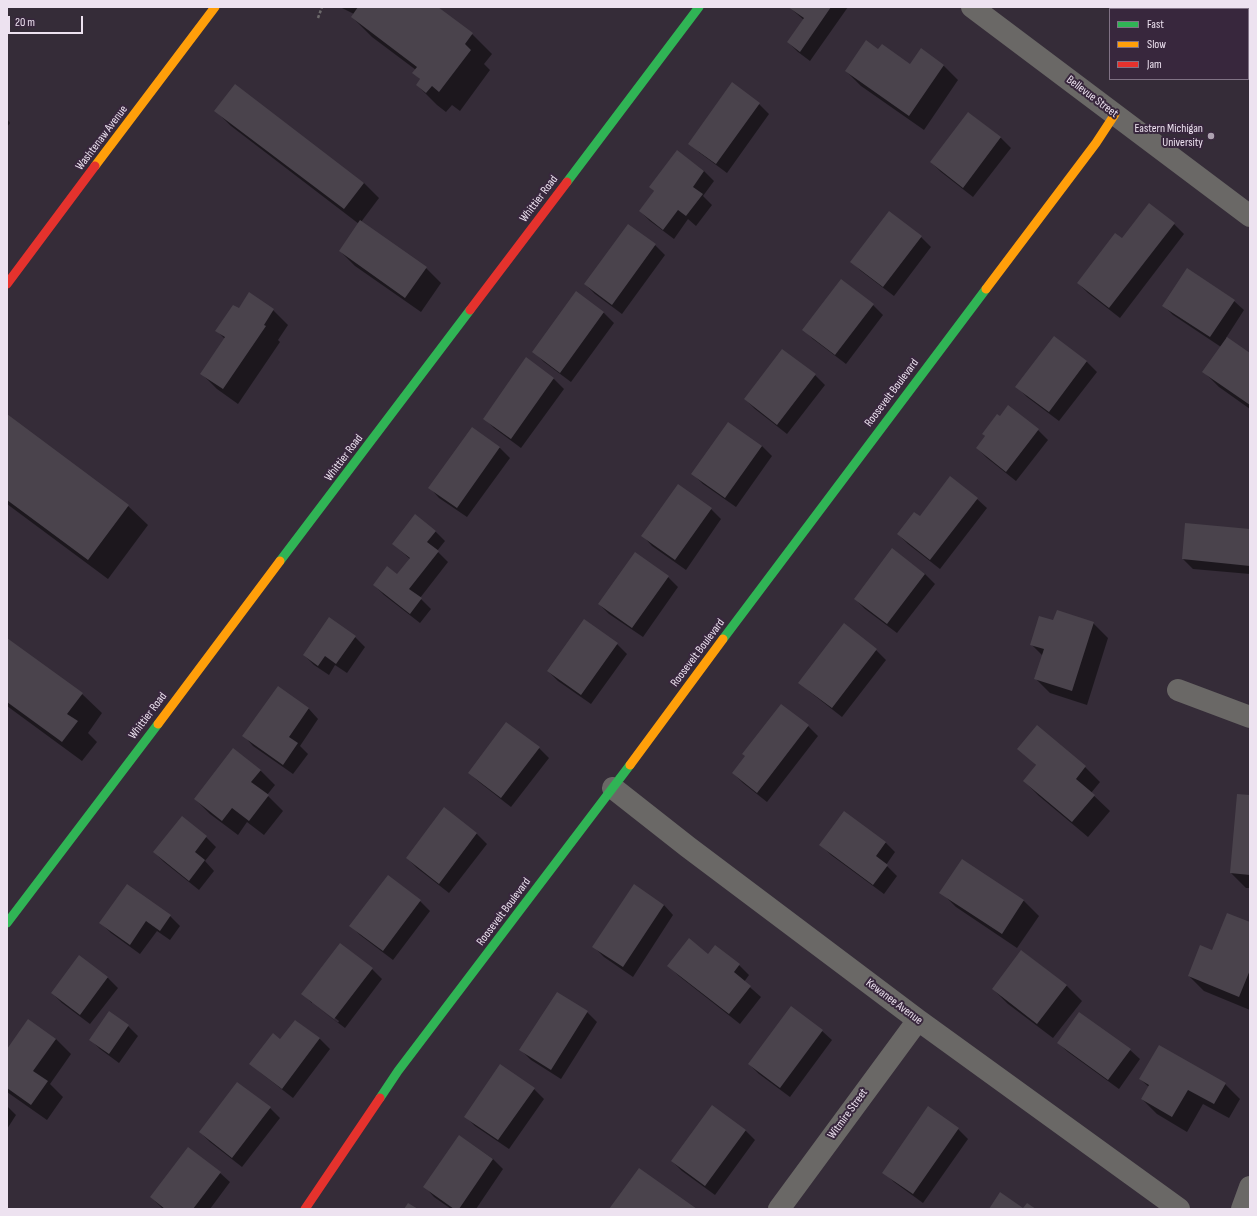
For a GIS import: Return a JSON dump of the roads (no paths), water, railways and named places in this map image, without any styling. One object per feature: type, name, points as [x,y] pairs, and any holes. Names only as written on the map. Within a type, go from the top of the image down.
[{"type":"street","name":"Washtenaw Avenue","points":[[7,284],[216,7]]},
{"type":"street","name":"Whittier Road","points":[[7,922],[699,7]]},
{"type":"street","name":"Bellevue Street","points":[[972,7],[1250,216]]},
{"type":"street","name":"Roosevelt Boulevard","points":[[305,1209],[398,1071],[613,788],[825,502],[1096,143],[1115,114]]},
{"type":"street","points":[[1178,690],[1250,717]]},
{"type":"street","name":"Kewanee Avenue","points":[[613,788],[688,847],[918,1020],[1179,1209]]},
{"type":"street","name":"Witmire Street","points":[[779,1209],[918,1020]]},
{"type":"street","points":[[1242,1209],[1250,1187]]},
{"type":"place","name":"Eastern Michigan University","points":[[1211,136]]}]
